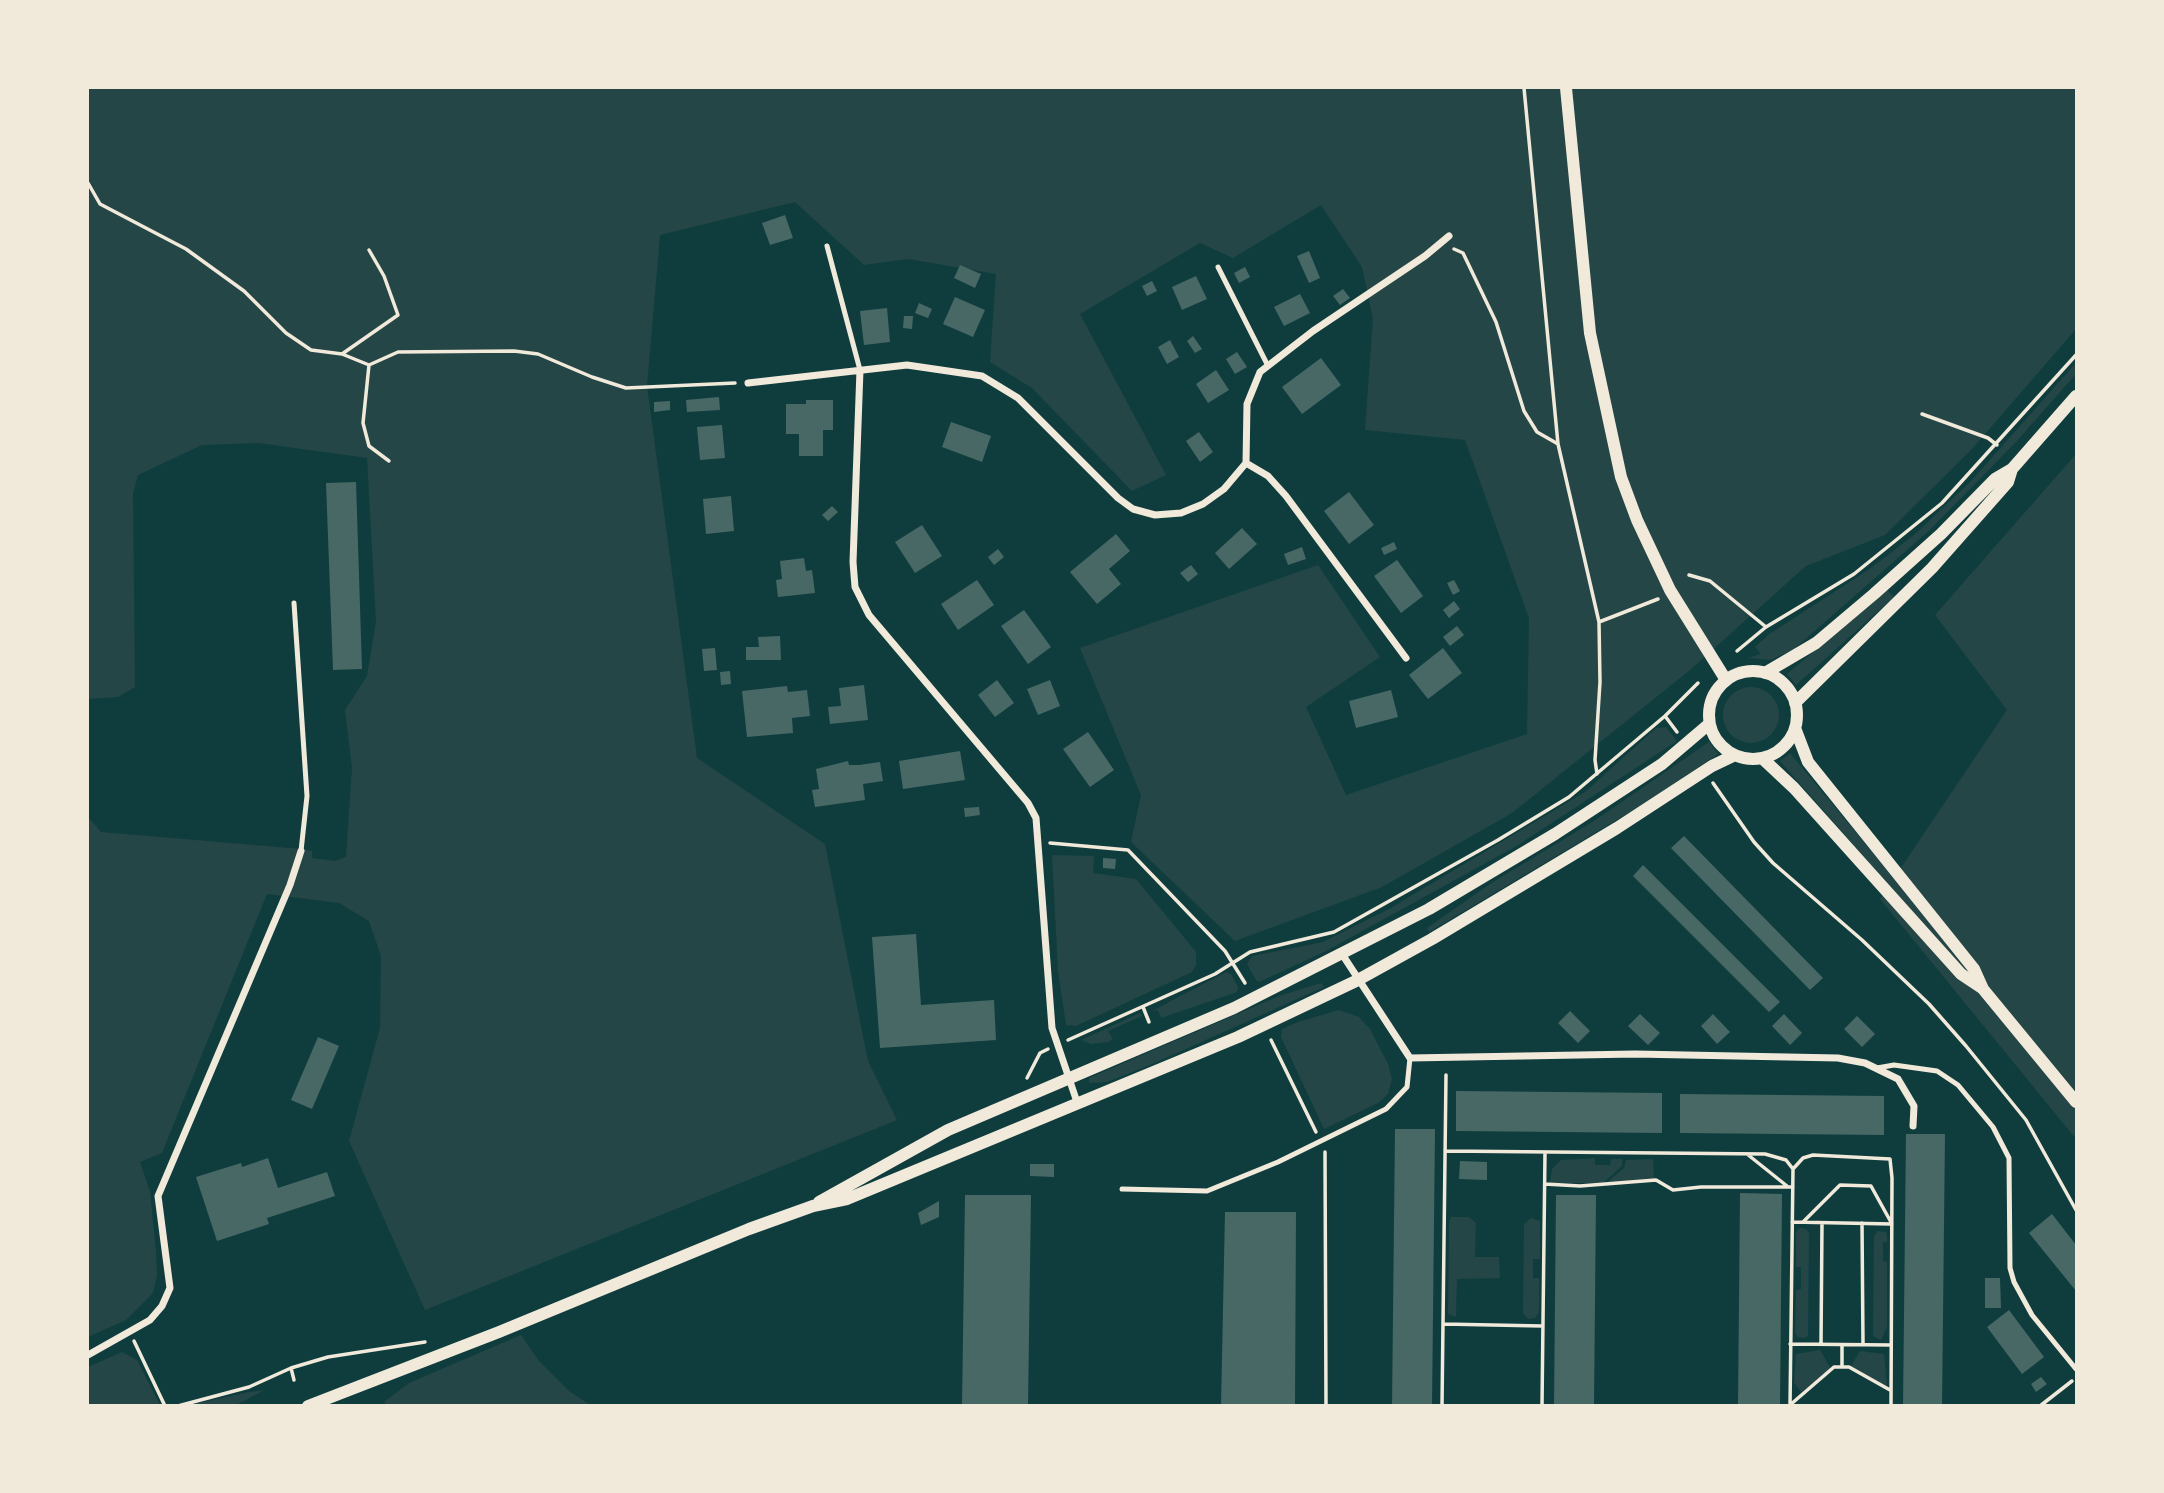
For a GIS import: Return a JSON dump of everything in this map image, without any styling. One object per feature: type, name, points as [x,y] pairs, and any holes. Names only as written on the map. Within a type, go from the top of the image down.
[{"type":"street","points":[[1566,88],[1590,333],[1621,477],[1637,520],[1670,590],[1726,680]]},
{"type":"street","points":[[748,383],[913,365],[956,370],[999,385],[1017,398],[1118,498],[1143,513],[1166,516],[1203,504],[1224,489],[1246,463],[1249,392],[1268,364],[1425,256],[1448,236]]},
{"type":"street","points":[[860,370],[853,562],[855,587],[869,615],[1028,803],[1036,818],[1049,1007],[1057,1045],[1078,1105]]},
{"type":"street","points":[[1765,673],[1816,643],[1941,534],[1996,479],[2012,470],[2077,396]]},
{"type":"street","points":[[1246,463],[1268,476],[1286,496],[1406,658]]},
{"type":"street","points":[[1795,703],[1933,568],[2008,482],[2012,470]]},
{"type":"street","points":[[1735,755],[1716,740],[1709,724],[1712,697],[1726,680],[1744,672],[1765,673],[1786,686],[1795,703],[1795,728],[1808,762],[1974,969],[1983,989],[2077,1102]]},
{"type":"street","points":[[308,1405],[499,1332],[813,1206],[948,1130],[1234,1008],[1429,909],[1555,834],[1662,764],[1709,724]]},
{"type":"street","points":[[813,1206],[847,1199],[1078,1105],[1238,1037],[1356,981],[1490,906],[1618,828],[1712,765],[1735,755],[1762,758],[1781,750],[1795,728]]},
{"type":"street","points":[[1762,758],[1794,788],[1961,974],[1983,989]]},
{"type":"street","points":[[88,1355],[150,1320],[162,1306],[170,1288],[158,1196],[290,885],[300,851]]},
{"type":"street","points":[[1342,954],[1356,981],[1410,1058],[1582,1054],[1838,1058],[1877,1068],[1898,1079],[1914,1106],[1913,1126]]},
{"type":"lane","points":[[827,246],[860,370]]},
{"type":"lane","points":[[1218,267],[1268,364]]},
{"type":"lane","points":[[294,603],[307,796],[300,851]]},
{"type":"lane","points":[[1122,1189],[1208,1191],[1321,1142],[1386,1109],[1407,1087],[1410,1058]]},
{"type":"lane","points":[[1877,1068],[1894,1065],[1937,1071],[1958,1085],[1993,1127],[2009,1158],[2010,1268],[2014,1282],[2032,1315],[2077,1369]]},
{"type":"path","points":[[1524,88],[1558,444],[1599,622],[1600,682],[1595,760],[1597,774]]},
{"type":"path","points":[[88,184],[100,204],[186,249],[244,291],[294,339],[311,350],[342,354],[369,365],[398,352],[514,351],[538,354],[626,388],[748,383]]},
{"type":"path","points":[[1448,236],[1448,246],[1463,253],[1496,322],[1524,411],[1537,432],[1558,444]]},
{"type":"path","points":[[342,354],[398,315],[384,276],[369,250]]},
{"type":"path","points":[[1737,651],[1766,627],[1854,574],[1942,503],[2077,355]]},
{"type":"path","points":[[369,365],[363,423],[369,446],[389,461]]},
{"type":"path","points":[[1922,414],[1988,438],[1997,445]]},
{"type":"path","points":[[1689,575],[1710,581],[1766,627]]},
{"type":"path","points":[[1599,622],[1658,599]]},
{"type":"path","points":[[1022,1082],[1028,1077],[1040,1053],[1215,974],[1233,960],[1268,946],[1334,932],[1498,841],[1569,797],[1665,716],[1698,683]]},
{"type":"path","points":[[1665,716],[1680,736]]},
{"type":"path","points":[[1712,782],[1754,842],[1773,863],[1871,949],[1929,1004],[1966,1046],[2026,1121],[2077,1210]]},
{"type":"path","points":[[1038,842],[1128,850],[1233,960],[1245,983]]},
{"type":"path","points":[[1143,1007],[1149,1022]]},
{"type":"path","points":[[1271,1040],[1326,1154],[1326,1405]]},
{"type":"path","points":[[1442,1405],[1446,1075]]},
{"type":"path","points":[[1445,1151],[1746,1154],[1778,1156],[1793,1169]]},
{"type":"path","points":[[1542,1405],[1545,1152]]},
{"type":"path","points":[[1746,1154],[1790,1187]]},
{"type":"path","points":[[1790,1405],[1790,1187],[1793,1169],[1803,1158],[1813,1155],[1890,1160],[1891,1405]]},
{"type":"path","points":[[1545,1184],[1580,1186],[1657,1180],[1673,1190],[1701,1187],[1790,1187]]},
{"type":"path","points":[[1803,1222],[1840,1185],[1871,1186],[1892,1224]]},
{"type":"path","points":[[1792,1222],[1892,1224]]},
{"type":"path","points":[[1821,1344],[1822,1223]]},
{"type":"path","points":[[1862,1223],[1863,1345]]},
{"type":"path","points":[[1443,1324],[1543,1326]]},
{"type":"path","points":[[130,1332],[165,1405]]},
{"type":"path","points":[[178,1405],[249,1387],[291,1368],[328,1357],[428,1341]]},
{"type":"path","points":[[1790,1344],[1891,1345]]},
{"type":"path","points":[[1842,1345],[1842,1367]]},
{"type":"path","points":[[1790,1405],[1834,1367],[1849,1367],[1891,1390]]},
{"type":"path","points":[[291,1368],[294,1380]]},
{"type":"path","points":[[2040,1405],[2077,1377]]},
{"type":"shaded area","points":[[88,88],[2076,88],[2076,329],[1972,449],[1885,535],[1806,566],[1690,670],[1512,813],[1382,887],[1235,941],[1131,842],[1141,795],[1080,648],[1318,565],[1380,657],[1306,707],[1346,795],[1527,734],[1529,618],[1465,440],[1365,430],[1373,319],[1362,267],[1321,205],[1233,258],[1200,243],[1080,314],[1166,475],[1132,491],[1032,388],[990,362],[996,274],[908,259],[864,265],[795,202],[660,235],[647,386],[697,758],[825,844],[868,1061],[897,1120],[425,1310],[349,1141],[380,1028],[381,956],[369,921],[339,903],[267,894],[162,1153],[140,1162],[150,1191],[156,1251],[157,1276],[153,1293],[126,1320],[88,1337],[88,817],[101,832],[301,849],[312,851],[312,858],[335,861],[346,857],[352,768],[345,710],[367,676],[376,621],[367,458],[259,443],[202,445],[138,475],[133,494],[135,687],[118,697],[88,699]]},
{"type":"shaded area","points":[[2076,363],[2076,374],[2016,442],[1931,529],[1794,649],[1771,660],[1748,658],[1761,654],[1755,647],[1768,635],[1871,568],[1914,535],[1971,481]]},
{"type":"shaded area","points":[[2076,454],[2076,1139],[1880,899],[1889,885],[1780,761],[1790,753],[1894,878],[2007,710],[1935,615]]},
{"type":"shaded area","points":[[1887,590],[1894,597],[1796,685],[1787,674]]},
{"type":"shaded area","points":[[1745,687],[1757,687],[1767,691],[1775,699],[1779,715],[1775,731],[1767,739],[1757,743],[1745,743],[1735,739],[1727,731],[1723,721],[1723,709],[1727,699],[1735,691]]},
{"type":"shaded area","points":[[1666,727],[1677,741],[1515,847],[1326,951],[1259,982],[1256,980],[1247,964],[1252,956],[1323,942],[1389,909],[1585,792],[1656,728]]},
{"type":"shaded area","points":[[1709,742],[1718,754],[1655,797],[1429,932],[1427,928],[1493,882],[1594,821]]},
{"type":"shaded area","points":[[1052,855],[1094,856],[1093,873],[1136,879],[1196,952],[1196,965],[1192,972],[1076,1026],[1066,1025],[1058,971]]},
{"type":"shaded area","points":[[1226,972],[1231,974],[1238,987],[1237,992],[1161,1018],[1158,1010],[1152,1011]]},
{"type":"shaded area","points":[[1321,983],[1324,987],[1150,1065],[1107,1082],[1089,1083],[1089,1078],[1279,996]]},
{"type":"shaded area","points":[[1339,1010],[1359,1017],[1370,1029],[1388,1064],[1392,1079],[1388,1094],[1378,1103],[1324,1129],[1281,1037],[1282,1029]]},
{"type":"shaded area","points":[[1140,1013],[1142,1016],[1108,1031],[1113,1039],[1108,1042],[1091,1044],[1081,1040]]},
{"type":"shaded area","points":[[1595,1158],[1595,1165],[1610,1165],[1611,1159],[1622,1159],[1622,1166],[1603,1183],[1550,1183],[1552,1169],[1561,1160]]},
{"type":"shaded area","points":[[1653,1159],[1654,1179],[1605,1184],[1624,1168],[1626,1160]]},
{"type":"shaded area","points":[[1451,1217],[1469,1217],[1476,1223],[1475,1257],[1499,1257],[1500,1278],[1457,1279],[1456,1317],[1448,1314]]},
{"type":"shaded area","points":[[1531,1218],[1540,1221],[1540,1259],[1533,1259],[1533,1278],[1539,1278],[1539,1312],[1535,1318],[1528,1319],[1523,1313],[1524,1224]]},
{"type":"shaded area","points":[[1800,1228],[1809,1233],[1808,1336],[1804,1338],[1797,1337],[1795,1332],[1796,1290],[1801,1289],[1801,1267],[1796,1267],[1796,1232]]},
{"type":"shaded area","points":[[1877,1231],[1886,1232],[1887,1235],[1887,1242],[1883,1242],[1883,1261],[1887,1262],[1887,1327],[1881,1340],[1873,1336],[1874,1237]]},
{"type":"shaded area","points":[[521,1335],[539,1361],[569,1391],[590,1405],[387,1406],[384,1402],[409,1383]]},
{"type":"shaded area","points":[[1820,1350],[1831,1369],[1801,1392],[1794,1383],[1796,1354]]},
{"type":"shaded area","points":[[1860,1351],[1884,1354],[1887,1386],[1851,1366]]},
{"type":"shaded area","points":[[122,1352],[137,1360],[160,1405],[88,1405],[88,1367]]},
{"type":"shaded area","points":[[265,1390],[236,1405],[189,1405],[249,1392]]},
{"type":"building","points":[[785,215],[793,238],[770,245],[762,223]]},
{"type":"building","points":[[1309,251],[1320,278],[1309,283],[1297,256]]},
{"type":"building","points":[[960,265],[981,274],[975,288],[954,278]]},
{"type":"building","points":[[1245,267],[1250,277],[1239,283],[1234,273]]},
{"type":"building","points":[[1196,276],[1207,299],[1182,310],[1172,287]]},
{"type":"building","points":[[1152,281],[1157,291],[1147,296],[1142,286]]},
{"type":"building","points":[[1343,289],[1350,298],[1340,305],[1333,296]]},
{"type":"building","points":[[1300,294],[1310,313],[1284,326],[1274,307]]},
{"type":"building","points":[[955,297],[985,310],[973,337],[943,324]]},
{"type":"building","points":[[919,303],[932,309],[928,318],[915,313]]},
{"type":"building","points":[[887,308],[890,342],[864,345],[860,311]]},
{"type":"building","points":[[904,316],[913,316],[912,329],[903,328]]},
{"type":"building","points":[[1193,336],[1202,349],[1195,353],[1187,341]]},
{"type":"building","points":[[1170,340],[1179,357],[1167,364],[1158,347]]},
{"type":"building","points":[[1237,352],[1247,367],[1235,374],[1226,359]]},
{"type":"building","points":[[1321,358],[1341,385],[1302,414],[1282,387]]},
{"type":"building","points":[[1216,370],[1229,390],[1208,403],[1196,384]]},
{"type":"building","points":[[719,397],[720,410],[687,412],[686,400]]},
{"type":"building","points":[[806,400],[833,400],[833,430],[823,430],[823,456],[799,456],[799,434],[786,434],[786,404],[806,404]]},
{"type":"building","points":[[670,401],[670,410],[654,412],[654,402]]},
{"type":"building","points":[[951,422],[991,436],[982,462],[942,447]]},
{"type":"building","points":[[722,425],[725,458],[700,460],[697,427]]},
{"type":"building","points":[[1199,432],[1213,452],[1200,462],[1186,441]]},
{"type":"building","points":[[356,482],[362,669],[333,670],[326,483]]},
{"type":"building","points":[[1349,492],[1374,525],[1349,544],[1324,511]]},
{"type":"building","points":[[731,496],[734,531],[706,534],[703,499]]},
{"type":"building","points":[[832,506],[838,512],[828,521],[822,515]]},
{"type":"building","points":[[922,525],[942,556],[915,573],[895,542]]},
{"type":"building","points":[[1242,528],[1257,544],[1229,569],[1215,553]]},
{"type":"building","points":[[1116,534],[1130,551],[1109,569],[1121,584],[1097,604],[1070,572]]},
{"type":"building","points":[[1394,542],[1397,549],[1384,555],[1381,548]]},
{"type":"building","points":[[1302,547],[1306,559],[1288,565],[1284,554]]},
{"type":"building","points":[[998,549],[1004,557],[994,565],[988,557]]},
{"type":"building","points":[[804,558],[806,571],[812,570],[815,593],[778,597],[776,580],[782,579],[780,561]]},
{"type":"building","points":[[1397,560],[1423,596],[1401,613],[1374,576]]},
{"type":"building","points":[[1191,565],[1198,574],[1188,582],[1180,573]]},
{"type":"building","points":[[977,580],[994,605],[958,630],[941,604]]},
{"type":"building","points":[[1454,580],[1460,591],[1453,595],[1447,583]]},
{"type":"building","points":[[1454,601],[1460,609],[1449,618],[1443,610]]},
{"type":"building","points":[[1024,610],[1051,647],[1028,664],[1001,626]]},
{"type":"building","points":[[1457,626],[1464,635],[1450,646],[1443,637]]},
{"type":"building","points":[[780,636],[781,660],[746,660],[746,647],[759,647],[758,637]]},
{"type":"building","points":[[715,648],[717,670],[704,671],[702,649]]},
{"type":"building","points":[[1443,648],[1462,673],[1428,699],[1409,675]]},
{"type":"building","points":[[730,671],[731,684],[721,685],[720,672]]},
{"type":"building","points":[[997,680],[1014,703],[995,717],[978,695]]},
{"type":"building","points":[[1050,680],[1060,706],[1038,715],[1027,689]]},
{"type":"building","points":[[864,685],[868,720],[830,724],[828,707],[841,706],[839,688]]},
{"type":"building","points":[[787,686],[788,692],[807,690],[810,716],[792,718],[793,733],[747,737],[742,691]]},
{"type":"building","points":[[1391,690],[1398,717],[1356,728],[1349,701]]},
{"type":"building","points":[[1088,732],[1114,770],[1090,787],[1063,749]]},
{"type":"building","points":[[960,751],[965,780],[903,789],[899,761]]},
{"type":"building","points":[[848,761],[849,765],[880,762],[883,781],[863,784],[865,800],[815,807],[812,790],[819,789],[816,769]]},
{"type":"building","points":[[979,807],[980,815],[965,817],[964,808]]},
{"type":"building","points":[[1684,836],[1823,978],[1810,990],[1671,848]]},
{"type":"building","points":[[1103,858],[1116,859],[1115,869],[1103,868]]},
{"type":"building","points":[[1643,865],[1780,1002],[1769,1012],[1633,876]]},
{"type":"building","points":[[916,934],[921,1005],[994,1000],[996,1040],[880,1048],[872,937]]},
{"type":"building","points":[[1570,1011],[1590,1031],[1578,1043],[1558,1023]]},
{"type":"building","points":[[1640,1014],[1660,1033],[1648,1045],[1628,1026]]},
{"type":"building","points":[[1713,1014],[1730,1032],[1717,1044],[1701,1026]]},
{"type":"building","points":[[1784,1014],[1802,1033],[1790,1045],[1772,1026]]},
{"type":"building","points":[[1857,1016],[1875,1034],[1862,1047],[1844,1029]]},
{"type":"building","points":[[318,1037],[339,1046],[312,1109],[291,1100]]},
{"type":"building","points":[[1456,1091],[1662,1093],[1662,1133],[1456,1131]]},
{"type":"building","points":[[1680,1094],[1884,1096],[1884,1135],[1680,1133]]},
{"type":"building","points":[[1395,1129],[1435,1129],[1432,1406],[1392,1406]]},
{"type":"building","points":[[1906,1134],[1945,1134],[1942,1406],[1903,1406]]},
{"type":"building","points":[[268,1158],[278,1188],[327,1172],[335,1196],[267,1218],[269,1224],[217,1241],[196,1177]]},
{"type":"building","points":[[1460,1161],[1487,1162],[1487,1180],[1459,1179]]},
{"type":"building","points":[[1030,1164],[1054,1164],[1054,1177],[1030,1176]]},
{"type":"building","points":[[1740,1193],[1782,1194],[1780,1406],[1738,1406]]},
{"type":"building","points":[[965,1195],[1031,1195],[1028,1406],[962,1406]]},
{"type":"building","points":[[1556,1195],[1596,1195],[1594,1406],[1554,1406]]},
{"type":"building","points":[[939,1201],[939,1217],[921,1225],[918,1213]]},
{"type":"building","points":[[1225,1212],[1296,1212],[1295,1406],[1221,1406]]},
{"type":"building","points":[[2052,1214],[2076,1245],[2076,1291],[2029,1233]]},
{"type":"building","points":[[1985,1278],[2000,1278],[2001,1308],[1985,1308]]},
{"type":"building","points":[[2009,1310],[2044,1357],[2022,1374],[1987,1327]]},
{"type":"building","points":[[2041,1377],[2047,1384],[2036,1392],[2031,1384]]}]
